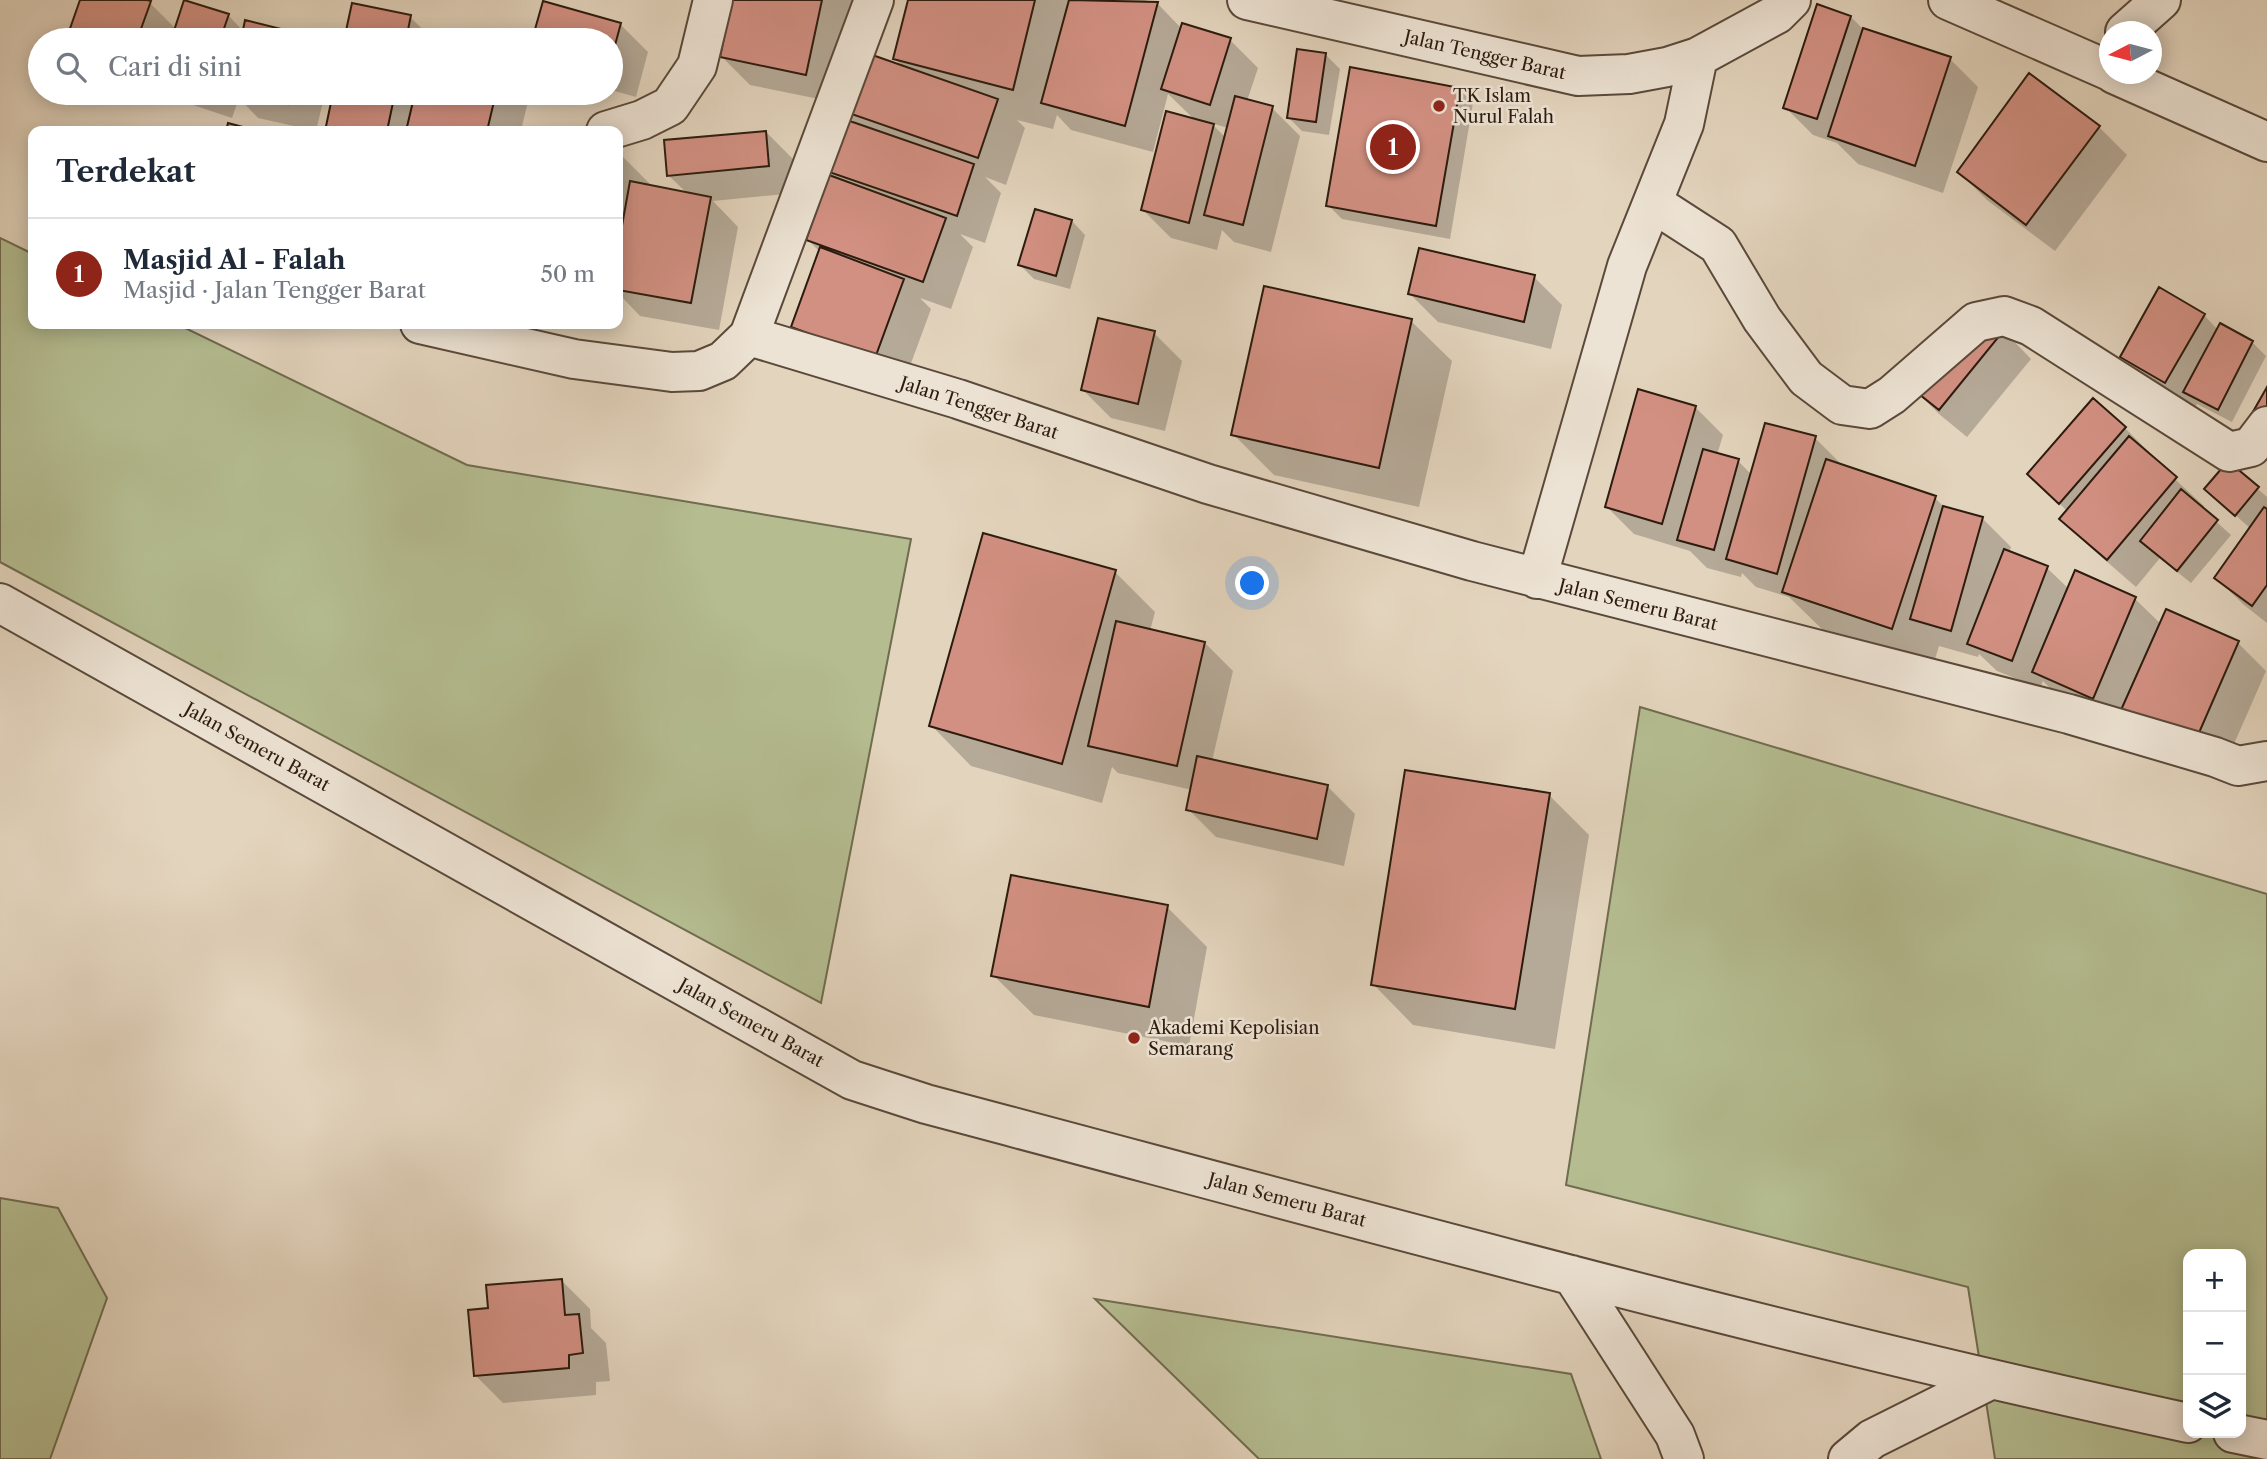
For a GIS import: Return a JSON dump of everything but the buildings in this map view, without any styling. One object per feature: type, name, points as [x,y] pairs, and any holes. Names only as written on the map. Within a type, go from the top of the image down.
[{"type":"street","points":[[622,126],[670,106],[697,66],[713,0]]},
{"type":"street","points":[[442,329],[574,359],[672,372],[699,371],[723,361],[749,336],[874,0]]},
{"type":"street","name":"Jalan Tengger Barat","points":[[1247,0],[1578,76],[1629,74],[1667,67],[1698,57],[1777,14],[1791,0]]},
{"type":"street","points":[[1948,0],[2099,60]]},
{"type":"street","points":[[2137,21],[2161,0]]},
{"type":"street","name":"Jalan Semeru Barat","points":[[1698,57],[1684,124],[1627,266],[1538,579],[2068,714],[2238,766],[2267,761]]},
{"type":"street","points":[[2149,84],[2267,142]]},
{"type":"street","points":[[1653,203],[1718,245],[1762,319],[1806,378],[1842,405],[1870,409],[1892,395],[1976,322],[2004,316],[2031,326],[2230,452],[2251,447],[2267,426]]},
{"type":"street","name":"Jalan Tengger Barat","points":[[749,336],[958,399],[1208,484],[1538,579]]},
{"type":"street","name":"Jalan Semeru Barat","points":[[0,603],[852,1080],[926,1104],[1572,1275],[1992,1379],[2183,1422]]},
{"type":"street","points":[[1572,1275],[1675,1435],[1684,1459]]},
{"type":"street","points":[[1848,1459],[1872,1440],[1992,1379]]},
{"type":"street","points":[[2246,1436],[2267,1440]]},
{"type":"green space","points":[[0,238],[28,252],[28,329],[187,329],[467,465],[911,539],[821,1003],[0,562]]},
{"type":"green space","points":[[1640,707],[2267,894],[2267,1459],[1995,1459],[1968,1287],[1566,1185]]},
{"type":"green space","points":[[0,1198],[58,1208],[107,1298],[50,1459],[0,1459]]},
{"type":"green space","points":[[1095,1299],[1571,1374],[1601,1459],[1259,1459]]},
{"type":"place","name":"TK Islam Nurul Falah","points":[[1439,106]]},
{"type":"place","name":"Masjid Al - Falah","points":[[1393,147]]},
{"type":"place","name":"Akademi Kepolisian Semarang","points":[[1134,1038]]}]
